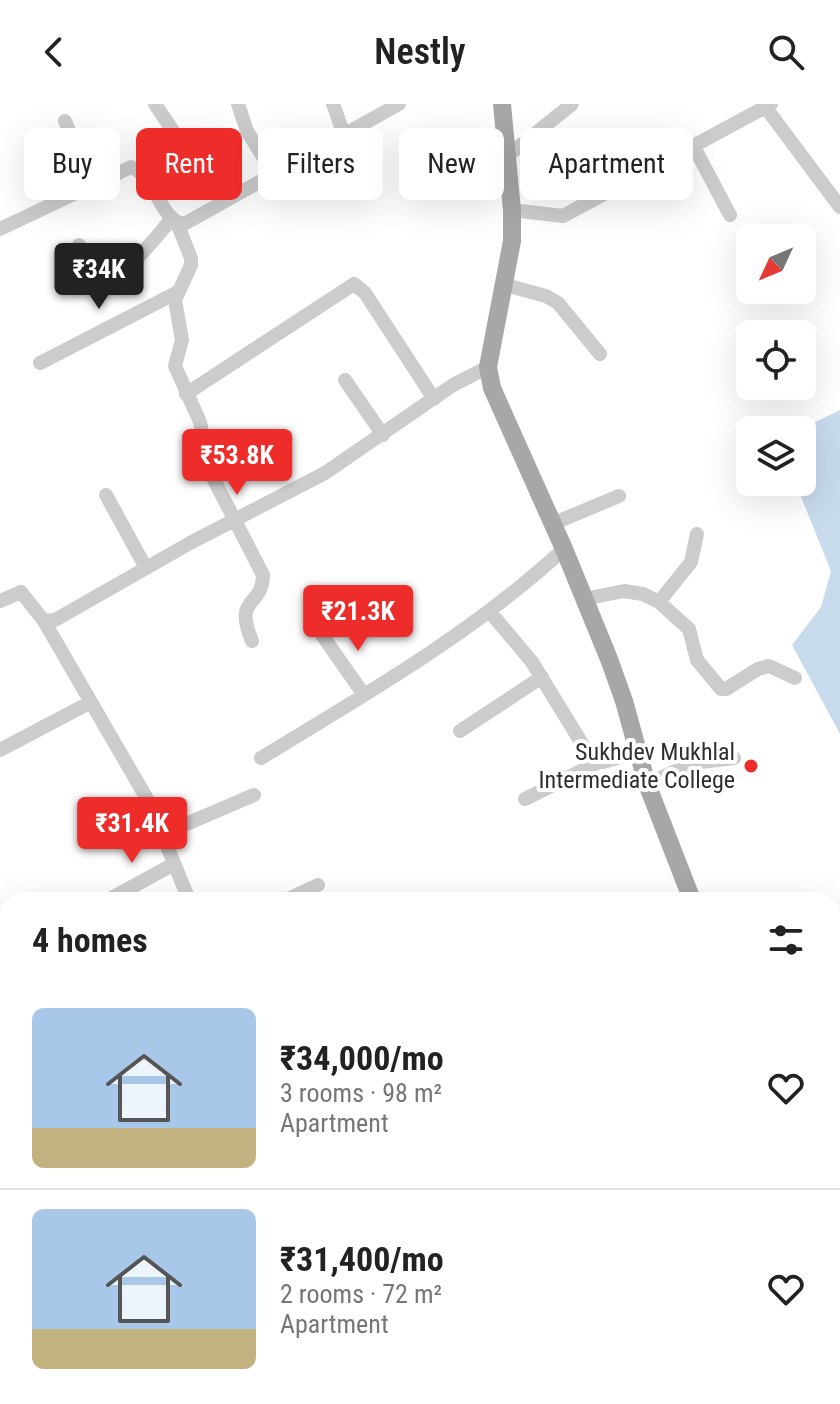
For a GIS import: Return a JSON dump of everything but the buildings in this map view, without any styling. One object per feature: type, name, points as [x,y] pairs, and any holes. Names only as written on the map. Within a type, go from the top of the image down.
[{"type":"main road","points":[[502,104],[512,241],[488,367],[492,388],[564,549],[617,681],[647,784],[689,892]]},
{"type":"street","points":[[155,104],[171,128]]},
{"type":"street","points":[[238,104],[247,131],[258,149]]},
{"type":"street","points":[[333,104],[342,128]]},
{"type":"street","points":[[356,128],[399,104]]},
{"type":"street","points":[[506,157],[572,104]]},
{"type":"street","points":[[512,210],[563,216],[769,106],[840,207]]},
{"type":"street","points":[[65,121],[68,128]]},
{"type":"street","points":[[694,147],[730,215]]},
{"type":"street","points":[[827,188],[840,177]]},
{"type":"street","points":[[174,220],[184,224],[190,222],[258,183]]},
{"type":"street","points":[[0,229],[61,200]]},
{"type":"street","points":[[161,200],[174,220],[191,258],[191,265],[176,293],[182,340],[175,366],[203,429],[210,472],[263,575],[261,589],[248,606],[244,618],[252,641]]},
{"type":"street","points":[[79,245],[97,274],[103,278],[110,277],[142,253],[174,220]]},
{"type":"street","points":[[186,394],[354,284],[365,293],[434,399]]},
{"type":"street","points":[[505,285],[546,296],[558,303],[600,354]]},
{"type":"street","points":[[40,363],[176,293]]},
{"type":"street","points":[[44,621],[55,620],[325,473],[434,399],[488,367]]},
{"type":"street","points":[[345,380],[383,435]]},
{"type":"street","points":[[106,495],[146,568]]},
{"type":"street","points":[[552,524],[619,496]]},
{"type":"street","points":[[659,602],[691,562],[697,534]]},
{"type":"street","points":[[261,758],[490,612],[564,549]]},
{"type":"street","points":[[584,599],[624,591],[643,594],[659,602],[689,629],[697,660],[721,689],[763,667],[776,668],[795,678]]},
{"type":"street","points":[[0,601],[21,592],[44,621],[140,786],[186,892]]},
{"type":"street","points":[[490,612],[542,677],[587,755],[597,763]]},
{"type":"street","points":[[320,632],[364,695]]},
{"type":"street","points":[[460,731],[542,677]]},
{"type":"street","points":[[0,750],[91,702]]},
{"type":"street","points":[[525,799],[597,763],[638,752]]},
{"type":"street","points":[[647,784],[693,763],[734,758]]},
{"type":"street","points":[[163,834],[254,795]]},
{"type":"street","points":[[123,892],[174,864]]},
{"type":"street","points":[[303,892],[318,885]]},
{"type":"water","points":[[840,410],[840,734],[792,645],[821,607],[831,571],[801,496],[816,496],[816,422]]},
{"type":"place","name":"Sukhdev Mukhlal Intermediate College","points":[[751,766]]}]
